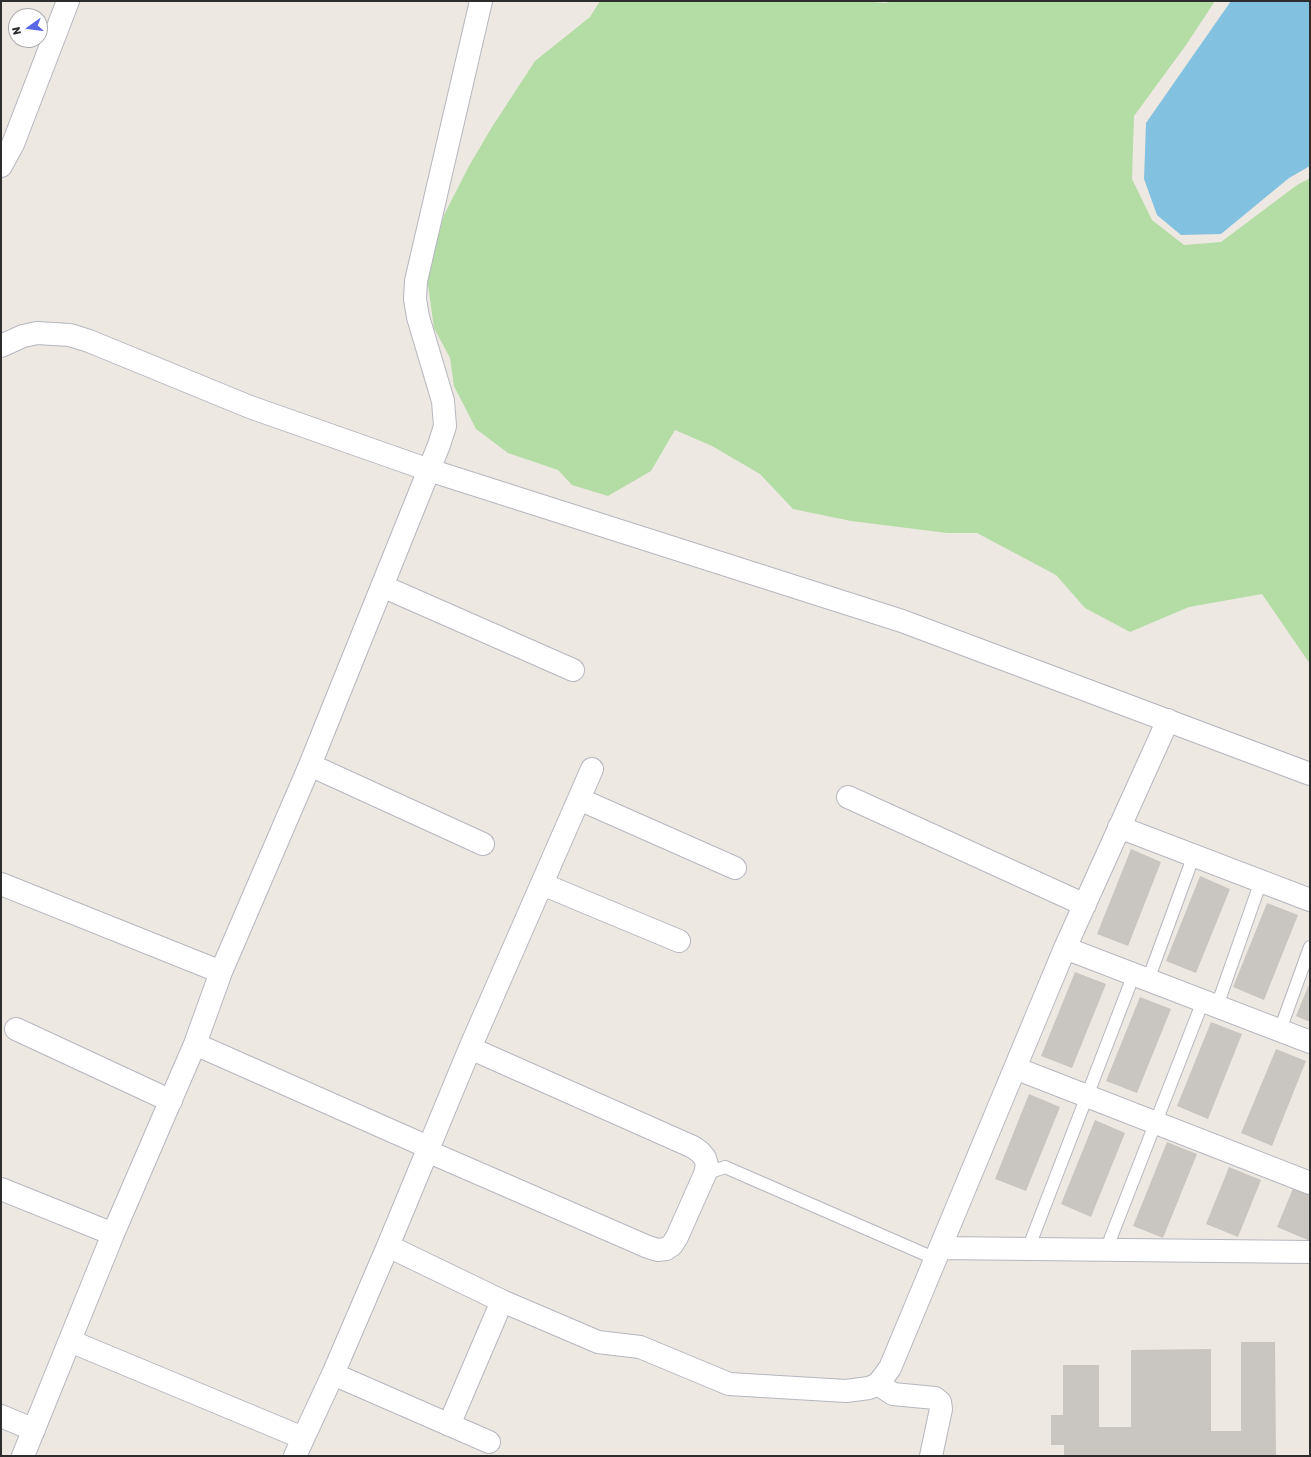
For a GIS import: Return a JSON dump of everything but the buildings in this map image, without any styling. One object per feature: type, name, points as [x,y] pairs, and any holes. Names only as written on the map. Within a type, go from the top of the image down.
[{"type":"street","points":[[1,166],[13,144],[68,1]]},
{"type":"street","points":[[23,1456],[113,1234],[195,1044],[221,972],[310,765],[439,445],[445,426],[443,400],[418,317],[415,299],[416,281],[481,1]]},
{"type":"street","points":[[1,346],[24,336],[37,333],[70,336],[89,341],[250,406],[429,470],[902,621],[1310,774]]},
{"type":"street","points":[[382,586],[573,670]]},
{"type":"street","points":[[388,1246],[502,1301],[598,1342],[640,1347],[729,1384],[846,1391],[869,1388],[878,1384],[890,1368],[1066,948],[1168,720]]},
{"type":"street","points":[[310,765],[483,844]]},
{"type":"street","points":[[70,1341],[299,1447],[333,1374],[470,1048],[592,769]]},
{"type":"street","points":[[848,797],[1085,905]]},
{"type":"street","points":[[579,799],[735,868]]},
{"type":"street","points":[[1119,827],[1310,900]]},
{"type":"street","points":[[1,884],[221,972]]},
{"type":"street","points":[[542,884],[679,941]]},
{"type":"street","points":[[1066,948],[1310,1042]]},
{"type":"street","points":[[16,1029],[171,1101]]},
{"type":"street","points":[[195,1044],[648,1248],[666,1250],[672,1245],[677,1238],[705,1174],[707,1166],[705,1158],[700,1152],[693,1147],[470,1048]]},
{"type":"street","points":[[1015,1068],[1310,1183]]},
{"type":"street","points":[[1,1189],[113,1234]]},
{"type":"street","points":[[938,1254],[1028,1249],[1310,1252]]},
{"type":"street","points":[[449,1425],[502,1301]]},
{"type":"street","points":[[333,1374],[489,1442]]},
{"type":"street","points":[[878,1384],[894,1394],[935,1398],[940,1402],[941,1409],[931,1456]]},
{"type":"street","points":[[1,1416],[34,1430]]},
{"type":"lane","points":[[1028,1249],[1087,1096],[1194,856]]},
{"type":"lane","points":[[1106,1250],[1155,1123],[1210,1004],[1261,881]]},
{"type":"lane","points":[[1280,1030],[1310,947]]},
{"type":"lane","points":[[705,1174],[725,1167],[938,1254]]},
{"type":"green space","points":[[600,1],[865,1],[884,3],[897,1],[1215,1],[1186,45],[1134,116],[1132,179],[1152,220],[1184,245],[1221,242],[1297,185],[1310,178],[1310,664],[1262,594],[1189,607],[1130,632],[1085,608],[1056,575],[977,533],[947,533],[851,521],[793,509],[760,474],[712,446],[675,430],[651,471],[608,496],[572,485],[558,470],[508,453],[476,429],[454,386],[450,358],[434,328],[427,278],[444,215],[469,166],[492,127],[535,61],[590,17]]},
{"type":"water","points":[[1231,1],[1310,1],[1310,166],[1289,178],[1221,234],[1181,235],[1157,215],[1144,179],[1146,123]]}]
